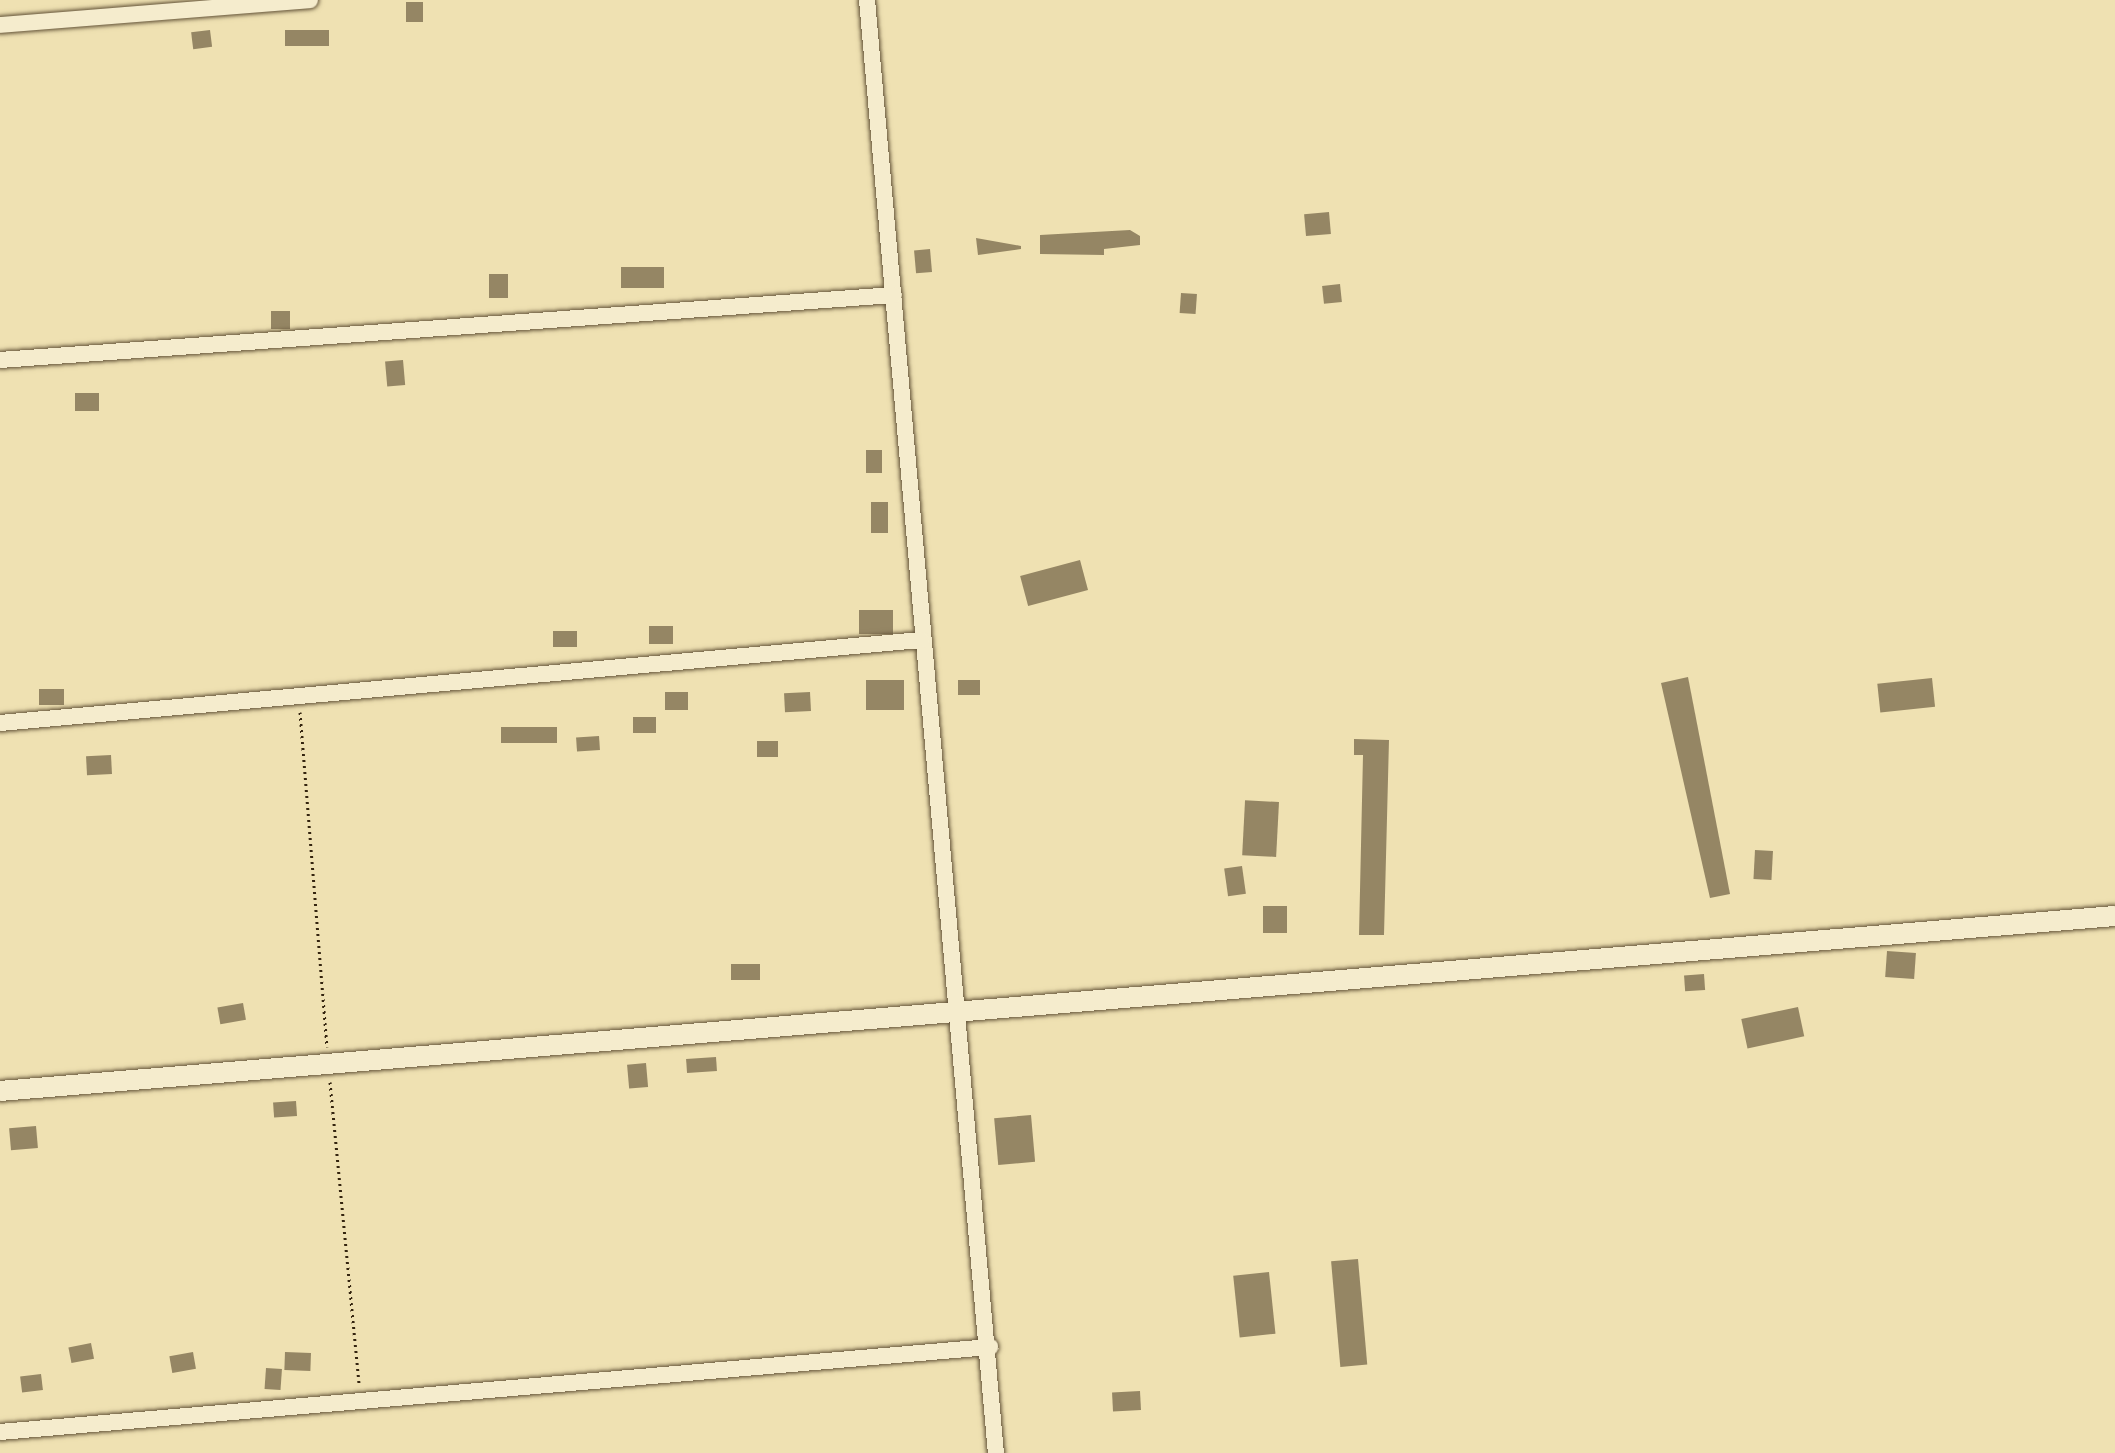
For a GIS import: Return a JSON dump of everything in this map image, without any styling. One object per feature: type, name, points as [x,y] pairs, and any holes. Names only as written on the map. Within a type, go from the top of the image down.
[{"type":"street","points":[[0,25],[310,0]]},
{"type":"street","points":[[867,0],[921,640],[961,1010],[996,1453]]},
{"type":"street","points":[[0,360],[894,295]]},
{"type":"street","points":[[0,723],[921,640]]},
{"type":"street","points":[[0,1091],[2115,916]]},
{"type":"street","points":[[0,1432],[990,1347]]},
{"type":"building","points":[[406,2],[423,2],[423,22],[406,22]]},
{"type":"building","points":[[210,30],[212,47],[193,49],[191,32]]},
{"type":"building","points":[[285,30],[329,30],[329,46],[285,46]]},
{"type":"building","points":[[1329,212],[1331,234],[1306,236],[1304,214]]},
{"type":"building","points":[[1130,230],[1140,236],[1140,245],[1104,249],[1104,255],[1040,254],[1040,235]]},
{"type":"building","points":[[976,238],[1021,246],[1021,249],[978,255]]},
{"type":"building","points":[[930,249],[932,272],[916,273],[914,250]]},
{"type":"building","points":[[621,267],[664,267],[664,288],[621,288]]},
{"type":"building","points":[[489,274],[508,274],[508,298],[489,298]]},
{"type":"building","points":[[1340,284],[1342,302],[1324,304],[1322,286]]},
{"type":"building","points":[[1181,293],[1197,294],[1196,314],[1180,313]]},
{"type":"building","points":[[271,311],[290,311],[290,329],[271,329]]},
{"type":"building","points":[[403,360],[405,385],[387,386],[385,362]]},
{"type":"building","points":[[75,393],[99,393],[99,411],[75,411]]},
{"type":"building","points":[[866,450],[882,450],[882,473],[866,473]]},
{"type":"building","points":[[871,502],[888,502],[888,533],[871,533]]},
{"type":"building","points":[[1080,560],[1088,590],[1028,606],[1020,576]]},
{"type":"building","points":[[859,610],[893,610],[893,634],[859,634]]},
{"type":"building","points":[[649,626],[673,626],[673,644],[649,644]]},
{"type":"building","points":[[553,631],[577,631],[577,647],[553,647]]},
{"type":"building","points":[[1688,677],[1730,894],[1710,898],[1661,683]]},
{"type":"building","points":[[1932,678],[1935,707],[1880,713],[1877,684]]},
{"type":"building","points":[[866,680],[904,680],[904,710],[866,710]]},
{"type":"building","points":[[958,680],[980,680],[980,695],[958,695]]},
{"type":"building","points":[[39,689],[64,689],[64,705],[39,705]]},
{"type":"building","points":[[665,692],[688,692],[688,710],[665,710]]},
{"type":"building","points":[[810,692],[811,711],[785,712],[784,693]]},
{"type":"building","points":[[633,717],[656,717],[656,733],[633,733]]},
{"type":"building","points":[[501,727],[557,727],[557,743],[501,743]]},
{"type":"building","points":[[599,736],[600,750],[577,752],[576,738]]},
{"type":"building","points":[[1354,739],[1389,740],[1384,935],[1359,935],[1363,755],[1354,755]]},
{"type":"building","points":[[757,741],[778,741],[778,757],[757,757]]},
{"type":"building","points":[[111,755],[112,774],[87,775],[86,756]]},
{"type":"building","points":[[1245,800],[1279,802],[1276,857],[1242,855]]},
{"type":"building","points":[[1755,850],[1773,851],[1771,880],[1753,879]]},
{"type":"building","points":[[1242,866],[1246,894],[1228,896],[1224,869]]},
{"type":"building","points":[[1263,906],[1287,906],[1287,933],[1263,933]]},
{"type":"building","points":[[1887,951],[1916,953],[1914,979],[1885,977]]},
{"type":"building","points":[[731,964],[760,964],[760,980],[731,980]]},
{"type":"building","points":[[1704,974],[1705,990],[1685,991],[1684,975]]},
{"type":"building","points":[[243,1003],[246,1020],[220,1024],[217,1008]]},
{"type":"building","points":[[1798,1007],[1804,1036],[1748,1048],[1741,1019]]},
{"type":"building","points":[[716,1057],[717,1071],[687,1073],[686,1059]]},
{"type":"building","points":[[646,1063],[648,1087],[629,1089],[627,1065]]},
{"type":"building","points":[[296,1101],[297,1116],[274,1118],[273,1103]]},
{"type":"building","points":[[1031,1115],[1035,1162],[998,1165],[994,1118]]},
{"type":"building","points":[[36,1126],[38,1148],[11,1150],[9,1128]]},
{"type":"building","points":[[1358,1259],[1367,1365],[1340,1367],[1331,1261]]},
{"type":"building","points":[[1269,1272],[1275,1334],[1240,1337],[1233,1276]]},
{"type":"building","points":[[91,1343],[94,1359],[71,1363],[68,1347]]},
{"type":"building","points":[[193,1352],[196,1369],[172,1373],[169,1356]]},
{"type":"building","points":[[285,1352],[311,1353],[310,1371],[284,1370]]},
{"type":"building","points":[[266,1368],[282,1369],[280,1390],[265,1389]]},
{"type":"building","points":[[41,1374],[43,1390],[22,1392],[20,1377]]},
{"type":"building","points":[[1140,1391],[1141,1410],[1113,1411],[1112,1392]]}]
